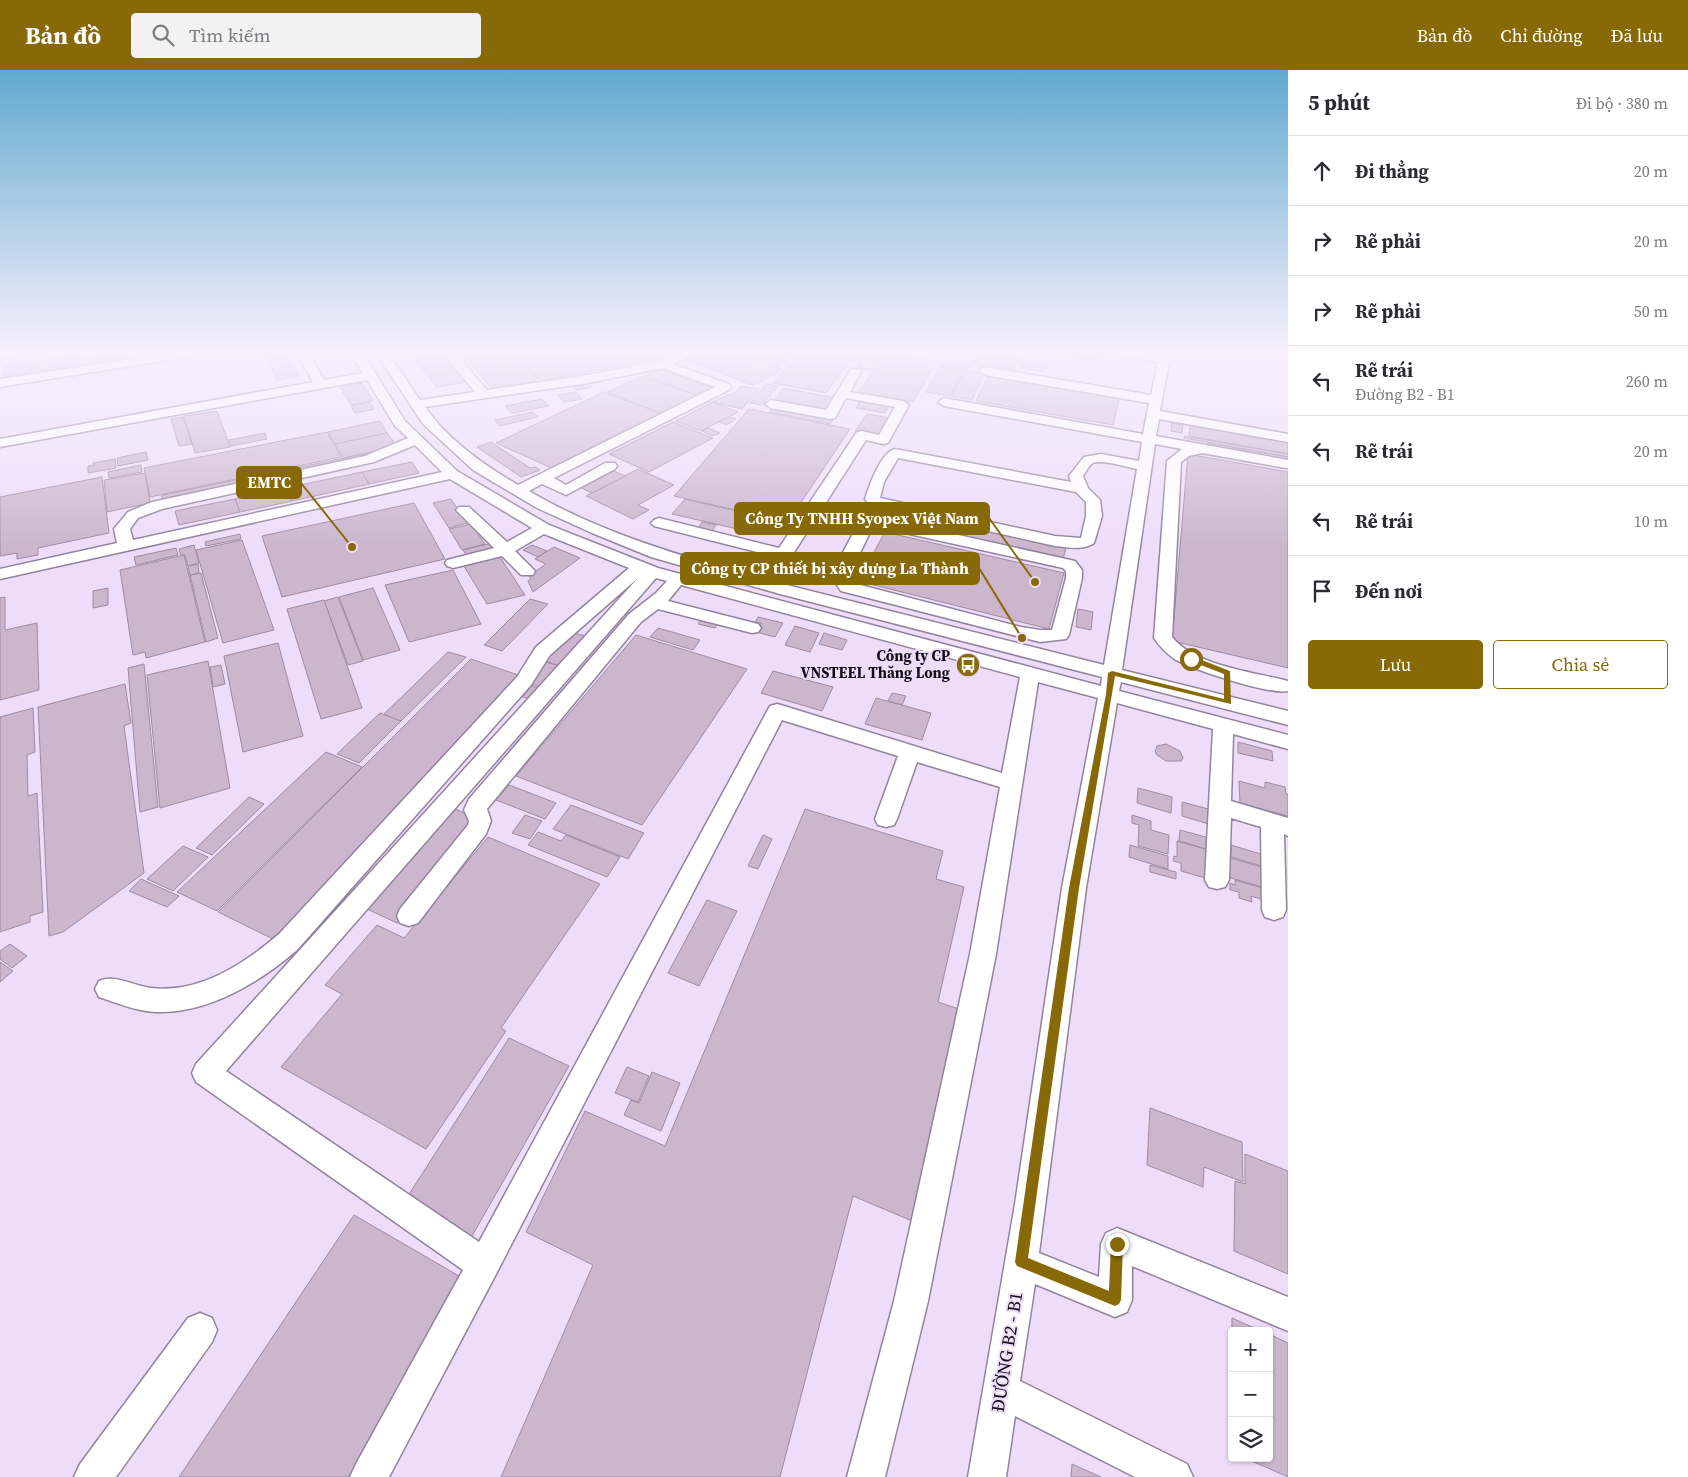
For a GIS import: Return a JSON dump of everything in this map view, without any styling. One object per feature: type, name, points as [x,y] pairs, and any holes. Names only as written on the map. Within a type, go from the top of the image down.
[{"type":"street","points":[[0,443],[148,416]]},
{"type":"street","points":[[396,416],[400,423],[452,474],[543,528],[646,570],[1030,674],[1110,683],[1228,702],[1288,718]]},
{"type":"street","points":[[425,416],[478,467],[542,505],[657,554],[1110,683],[1223,724],[1288,742]]},
{"type":"street","points":[[518,490],[667,416]]},
{"type":"street","points":[[765,584],[862,435],[883,440],[897,416]]},
{"type":"street","points":[[1020,416],[1286,464]]},
{"type":"street","name":"ĐƯỜNG B2 - B1","points":[[987,1477],[1021,1262],[1074,888],[1110,683],[1153,416]]},
{"type":"street","points":[[1191,416],[1288,438]]},
{"type":"street","points":[[126,546],[122,529],[133,515],[141,510],[369,459],[417,439]]},
{"type":"street","points":[[1202,449],[1184,453],[1174,460],[1163,638],[1166,645],[1175,651],[1228,672],[1282,686]]},
{"type":"street","points":[[1080,488],[895,454],[880,478],[872,499],[874,501],[1055,541],[1084,543],[1088,540],[1094,516],[1093,500],[1085,495],[1080,488],[1076,476],[1089,460],[1114,460],[1145,466]]},
{"type":"street","points":[[542,478],[566,490],[610,466],[588,455]]},
{"type":"street","points":[[0,574],[452,474]]},
{"type":"street","points":[[464,510],[527,572]]},
{"type":"street","points":[[868,520],[1069,564],[1074,570],[1074,578],[1060,635],[1049,636],[1020,632],[847,587],[840,578],[846,562],[868,520]]},
{"type":"street","points":[[659,524],[783,554]]},
{"type":"street","points":[[453,563],[505,550],[543,528]]},
{"type":"street","points":[[108,989],[154,1000],[179,999],[220,987],[274,955],[288,942],[524,682],[543,651],[646,570]]},
{"type":"street","points":[[484,1265],[206,1073],[646,570]]},
{"type":"street","points":[[410,916],[478,828],[480,822],[475,810],[477,805],[635,618],[655,603],[678,579]]},
{"type":"street","points":[[655,603],[752,628]]},
{"type":"street","points":[[1228,672],[1228,702]]},
{"type":"street","points":[[866,1477],[912,1301],[983,954],[1030,674]]},
{"type":"street","points":[[369,1477],[484,1265],[777,711],[1011,782]]},
{"type":"street","points":[[1218,880],[1223,724]]},
{"type":"street","points":[[886,819],[910,752]]},
{"type":"street","points":[[1220,806],[1280,824],[1274,910]]},
{"type":"street","points":[[1021,1262],[1115,1300],[1117,1244],[1288,1314]]},
{"type":"street","points":[[93,1477],[200,1330]]},
{"type":"street","points":[[1001,1390],[1174,1477]]},
{"type":"building","points":[[184,416],[219,416],[230,447],[195,453]]},
{"type":"building","points":[[516,416],[538,417],[500,426],[495,420]]},
{"type":"building","points":[[554,416],[659,416],[554,469],[496,443]]},
{"type":"building","points":[[686,416],[731,416],[701,431],[676,421]]},
{"type":"building","points":[[743,416],[783,416],[850,429],[788,522],[674,496]]},
{"type":"building","points":[[788,416],[821,416],[834,418],[830,424]]},
{"type":"building","points":[[866,416],[890,418],[879,435],[855,431]]},
{"type":"building","points":[[1060,416],[1115,416],[1113,425]]},
{"type":"building","points":[[183,417],[192,444],[179,446],[171,419]]},
{"type":"building","points":[[729,417],[736,419],[726,425],[719,422]]},
{"type":"building","points":[[380,421],[387,433],[335,444],[328,432]]},
{"type":"building","points":[[673,422],[713,438],[649,472],[609,454]]},
{"type":"building","points":[[1172,423],[1183,425],[1182,433],[1171,431]]},
{"type":"building","points":[[1190,424],[1288,441],[1288,454],[1189,436]]},
{"type":"building","points":[[708,428],[720,433],[713,436],[702,431]]},
{"type":"building","points":[[327,432],[341,457],[150,497],[144,468]]},
{"type":"building","points":[[265,433],[267,439],[231,446],[229,440]]},
{"type":"building","points":[[387,433],[397,446],[343,458],[335,444]]},
{"type":"building","points":[[1184,436],[1288,454],[1288,457],[1184,438]]},
{"type":"building","points":[[491,442],[530,468],[535,467],[540,470],[521,477],[477,447]]},
{"type":"building","points":[[1207,443],[1288,457],[1288,460],[1207,445]]},
{"type":"building","points":[[146,452],[148,460],[118,466],[117,458]]},
{"type":"building","points":[[369,453],[372,458],[163,501],[162,495]]},
{"type":"building","points":[[1188,454],[1288,472],[1288,668],[1172,641]]},
{"type":"building","points":[[115,459],[116,468],[88,473],[88,466],[94,465],[93,463]]},
{"type":"building","points":[[412,462],[419,473],[369,484],[362,472]]},
{"type":"building","points":[[141,465],[142,472],[109,478],[108,472]]},
{"type":"building","points":[[638,469],[674,485],[638,505],[649,510],[633,519],[586,496]]},
{"type":"building","points":[[614,471],[625,476],[592,493],[581,488]]},
{"type":"building","points":[[362,472],[369,484],[292,501],[286,488]]},
{"type":"building","points":[[145,473],[150,503],[107,512],[104,480]]},
{"type":"building","points":[[102,477],[109,533],[38,548],[38,555],[17,559],[17,553],[0,556],[0,497]]},
{"type":"building","points":[[286,488],[292,501],[240,512],[235,499]]},
{"type":"building","points":[[235,499],[240,512],[179,525],[175,511]]},
{"type":"building","points":[[451,499],[467,523],[449,528],[433,503]]},
{"type":"building","points":[[685,499],[770,519],[759,534],[672,514]]},
{"type":"building","points":[[414,503],[445,559],[282,597],[262,536]]},
{"type":"building","points":[[929,518],[1066,548],[1063,559],[924,528]]},
{"type":"building","points":[[702,522],[716,525],[712,531],[698,528]]},
{"type":"building","points":[[471,524],[485,544],[462,550],[449,529]]},
{"type":"building","points":[[885,532],[1064,573],[1049,629],[858,581]]},
{"type":"building","points":[[240,534],[241,539],[206,546],[205,542]]},
{"type":"building","points":[[242,540],[274,630],[223,643],[196,550]]},
{"type":"building","points":[[492,543],[496,549],[467,556],[463,550]]},
{"type":"building","points":[[194,545],[199,563],[188,566],[185,555],[181,556],[179,549]]},
{"type":"building","points":[[532,545],[547,551],[538,557],[523,550]]},
{"type":"building","points":[[554,547],[580,558],[533,592],[528,581],[531,579],[529,576],[546,564],[535,559]]},
{"type":"building","points":[[176,548],[178,555],[136,565],[134,557]]},
{"type":"building","points":[[184,555],[205,642],[146,658],[145,652],[133,655],[120,570]]},
{"type":"building","points":[[500,557],[525,595],[487,604],[464,566]]},
{"type":"building","points":[[198,564],[199,573],[190,575],[188,566]]},
{"type":"building","points":[[453,570],[481,624],[409,642],[385,585]]},
{"type":"building","points":[[201,573],[218,638],[206,642],[190,575]]},
{"type":"building","points":[[108,588],[108,605],[93,608],[93,591]]},
{"type":"building","points":[[373,588],[400,650],[363,660],[339,597]]},
{"type":"building","points":[[5,597],[5,630],[37,623],[39,690],[0,700],[0,598]]},
{"type":"building","points":[[338,597],[363,661],[348,665],[324,601]]},
{"type":"building","points":[[530,599],[548,604],[502,651],[484,645]]},
{"type":"building","points":[[324,600],[362,708],[321,719],[287,609]]},
{"type":"building","points":[[1078,609],[1093,612],[1091,630],[1076,627]]},
{"type":"building","points":[[758,617],[783,623],[775,637],[756,632],[761,623],[755,622]]},
{"type":"building","points":[[702,618],[718,622],[715,628],[698,624]]},
{"type":"building","points":[[795,626],[819,633],[810,652],[785,645]]},
{"type":"building","points":[[658,628],[700,640],[693,650],[650,637]]},
{"type":"building","points":[[570,632],[586,636],[560,666],[545,661]]},
{"type":"building","points":[[824,633],[847,640],[842,650],[819,644]]},
{"type":"building","points":[[636,635],[747,669],[642,825],[516,776]]},
{"type":"building","points":[[278,643],[303,736],[243,752],[224,656]]},
{"type":"building","points":[[448,652],[466,657],[401,721],[383,715]]},
{"type":"building","points":[[471,659],[521,676],[277,941],[218,912]]},
{"type":"building","points":[[208,661],[230,788],[160,808],[147,675]]},
{"type":"building","points":[[546,662],[559,666],[541,687],[528,683]]},
{"type":"building","points":[[144,664],[158,807],[140,812],[128,668]]},
{"type":"building","points":[[221,665],[225,684],[213,687],[210,667]]},
{"type":"building","points":[[773,671],[833,687],[822,711],[761,693]]},
{"type":"building","points":[[125,684],[131,723],[124,726],[144,873],[63,932],[49,936],[38,707]]},
{"type":"building","points":[[532,686],[540,688],[531,699],[522,697]]},
{"type":"building","points":[[892,693],[906,696],[902,705],[888,701]]},
{"type":"building","points":[[876,698],[931,713],[922,740],[865,724]]},
{"type":"building","points":[[33,708],[35,752],[27,755],[28,796],[37,793],[43,912],[30,916],[30,922],[0,932],[0,717]]},
{"type":"building","points":[[380,713],[401,721],[359,763],[337,754]]},
{"type":"building","points":[[1238,742],[1272,751],[1273,761],[1238,753]]},
{"type":"building","points":[[1166,744],[1180,751],[1183,758],[1181,761],[1166,761],[1157,755],[1155,752],[1157,746]]},
{"type":"building","points":[[326,752],[362,767],[217,911],[177,892]]},
{"type":"building","points":[[1239,781],[1265,788],[1265,782],[1285,787],[1286,794],[1288,794],[1288,816],[1240,803]]},
{"type":"building","points":[[509,785],[556,803],[545,819],[496,800]]},
{"type":"building","points":[[1138,788],[1172,797],[1171,813],[1137,803]]},
{"type":"building","points":[[249,797],[264,804],[212,855],[196,848]]},
{"type":"building","points":[[1182,802],[1212,810],[1212,825],[1182,816]]},
{"type":"building","points":[[571,805],[644,833],[628,859],[553,829]]},
{"type":"building","points":[[455,809],[484,821],[397,923],[367,909]]},
{"type":"building","points":[[805,809],[943,851],[936,879],[964,887],[938,1002],[962,1010],[917,1223],[853,1196],[780,1477],[501,1477],[593,1265],[526,1232],[585,1111],[665,1146]]},
{"type":"building","points":[[525,815],[542,821],[530,839],[512,833]]},
{"type":"building","points":[[1132,815],[1151,821],[1151,830],[1169,835],[1168,854],[1138,846],[1139,825],[1132,823]]},
{"type":"building","points":[[1180,830],[1213,839],[1213,851],[1179,841]]},
{"type":"building","points":[[538,832],[561,841],[566,835],[620,857],[607,877],[528,845]]},
{"type":"building","points":[[763,835],[772,839],[758,869],[748,866]]},
{"type":"building","points":[[488,837],[600,884],[501,1028],[506,1031],[426,1149],[281,1067],[342,994],[325,985],[377,925],[404,938]]},
{"type":"building","points":[[1177,841],[1212,851],[1212,880],[1181,871],[1181,863],[1173,861],[1174,856],[1177,857]]},
{"type":"building","points":[[1130,845],[1168,856],[1168,869],[1129,857]]},
{"type":"building","points":[[1231,845],[1264,855],[1265,867],[1231,857]]},
{"type":"building","points":[[183,846],[208,857],[173,891],[147,879]]},
{"type":"building","points":[[1227,857],[1265,868],[1266,888],[1227,877]]},
{"type":"building","points":[[1150,865],[1176,872],[1176,879],[1150,872]]},
{"type":"building","points":[[141,879],[179,896],[167,907],[129,891]]},
{"type":"building","points":[[1235,880],[1266,889],[1267,901],[1251,896],[1252,902],[1239,898],[1239,892],[1230,890],[1230,883],[1235,885]]},
{"type":"building","points":[[707,900],[737,911],[699,986],[668,973]]},
{"type":"building","points":[[10,944],[27,956],[12,968],[0,959],[0,951]]},
{"type":"building","points":[[0,962],[13,971],[0,982]]},
{"type":"building","points":[[509,1038],[569,1066],[472,1236],[406,1199]]},
{"type":"building","points":[[627,1067],[649,1076],[638,1102],[615,1093]]},
{"type":"building","points":[[652,1072],[680,1083],[661,1131],[624,1115],[631,1100],[639,1103]]},
{"type":"building","points":[[1150,1108],[1242,1142],[1243,1182],[1204,1167],[1203,1187],[1147,1165]]},
{"type":"building","points":[[1245,1154],[1288,1171],[1288,1274],[1234,1251],[1235,1181],[1245,1184]]},
{"type":"building","points":[[354,1215],[466,1280],[356,1477],[179,1477]]},
{"type":"building","points":[[1232,1318],[1252,1327],[1232,1327]]},
{"type":"building","points":[[1273,1336],[1288,1343],[1288,1477],[1254,1462],[1273,1462]]},
{"type":"building","points":[[1072,1464],[1101,1477],[1071,1477]]},
{"type":"place","name":"EMTC","points":[[352,547]]},
{"type":"place","name":"Công Ty TNHH Syopex Việt Nam","points":[[1035,582]]},
{"type":"place","name":"Công ty CP thiết bị xây dựng La Thành","points":[[1022,638]]},
{"type":"place","name":"Công ty CP VNSTEEL Thăng Long","points":[[968,665]]},
{"type":"route","points":[[1117,1244],[1115,1300],[1021,1262],[1074,888],[1110,694],[1112,673],[1228,702],[1228,672],[1191,659]]}]
